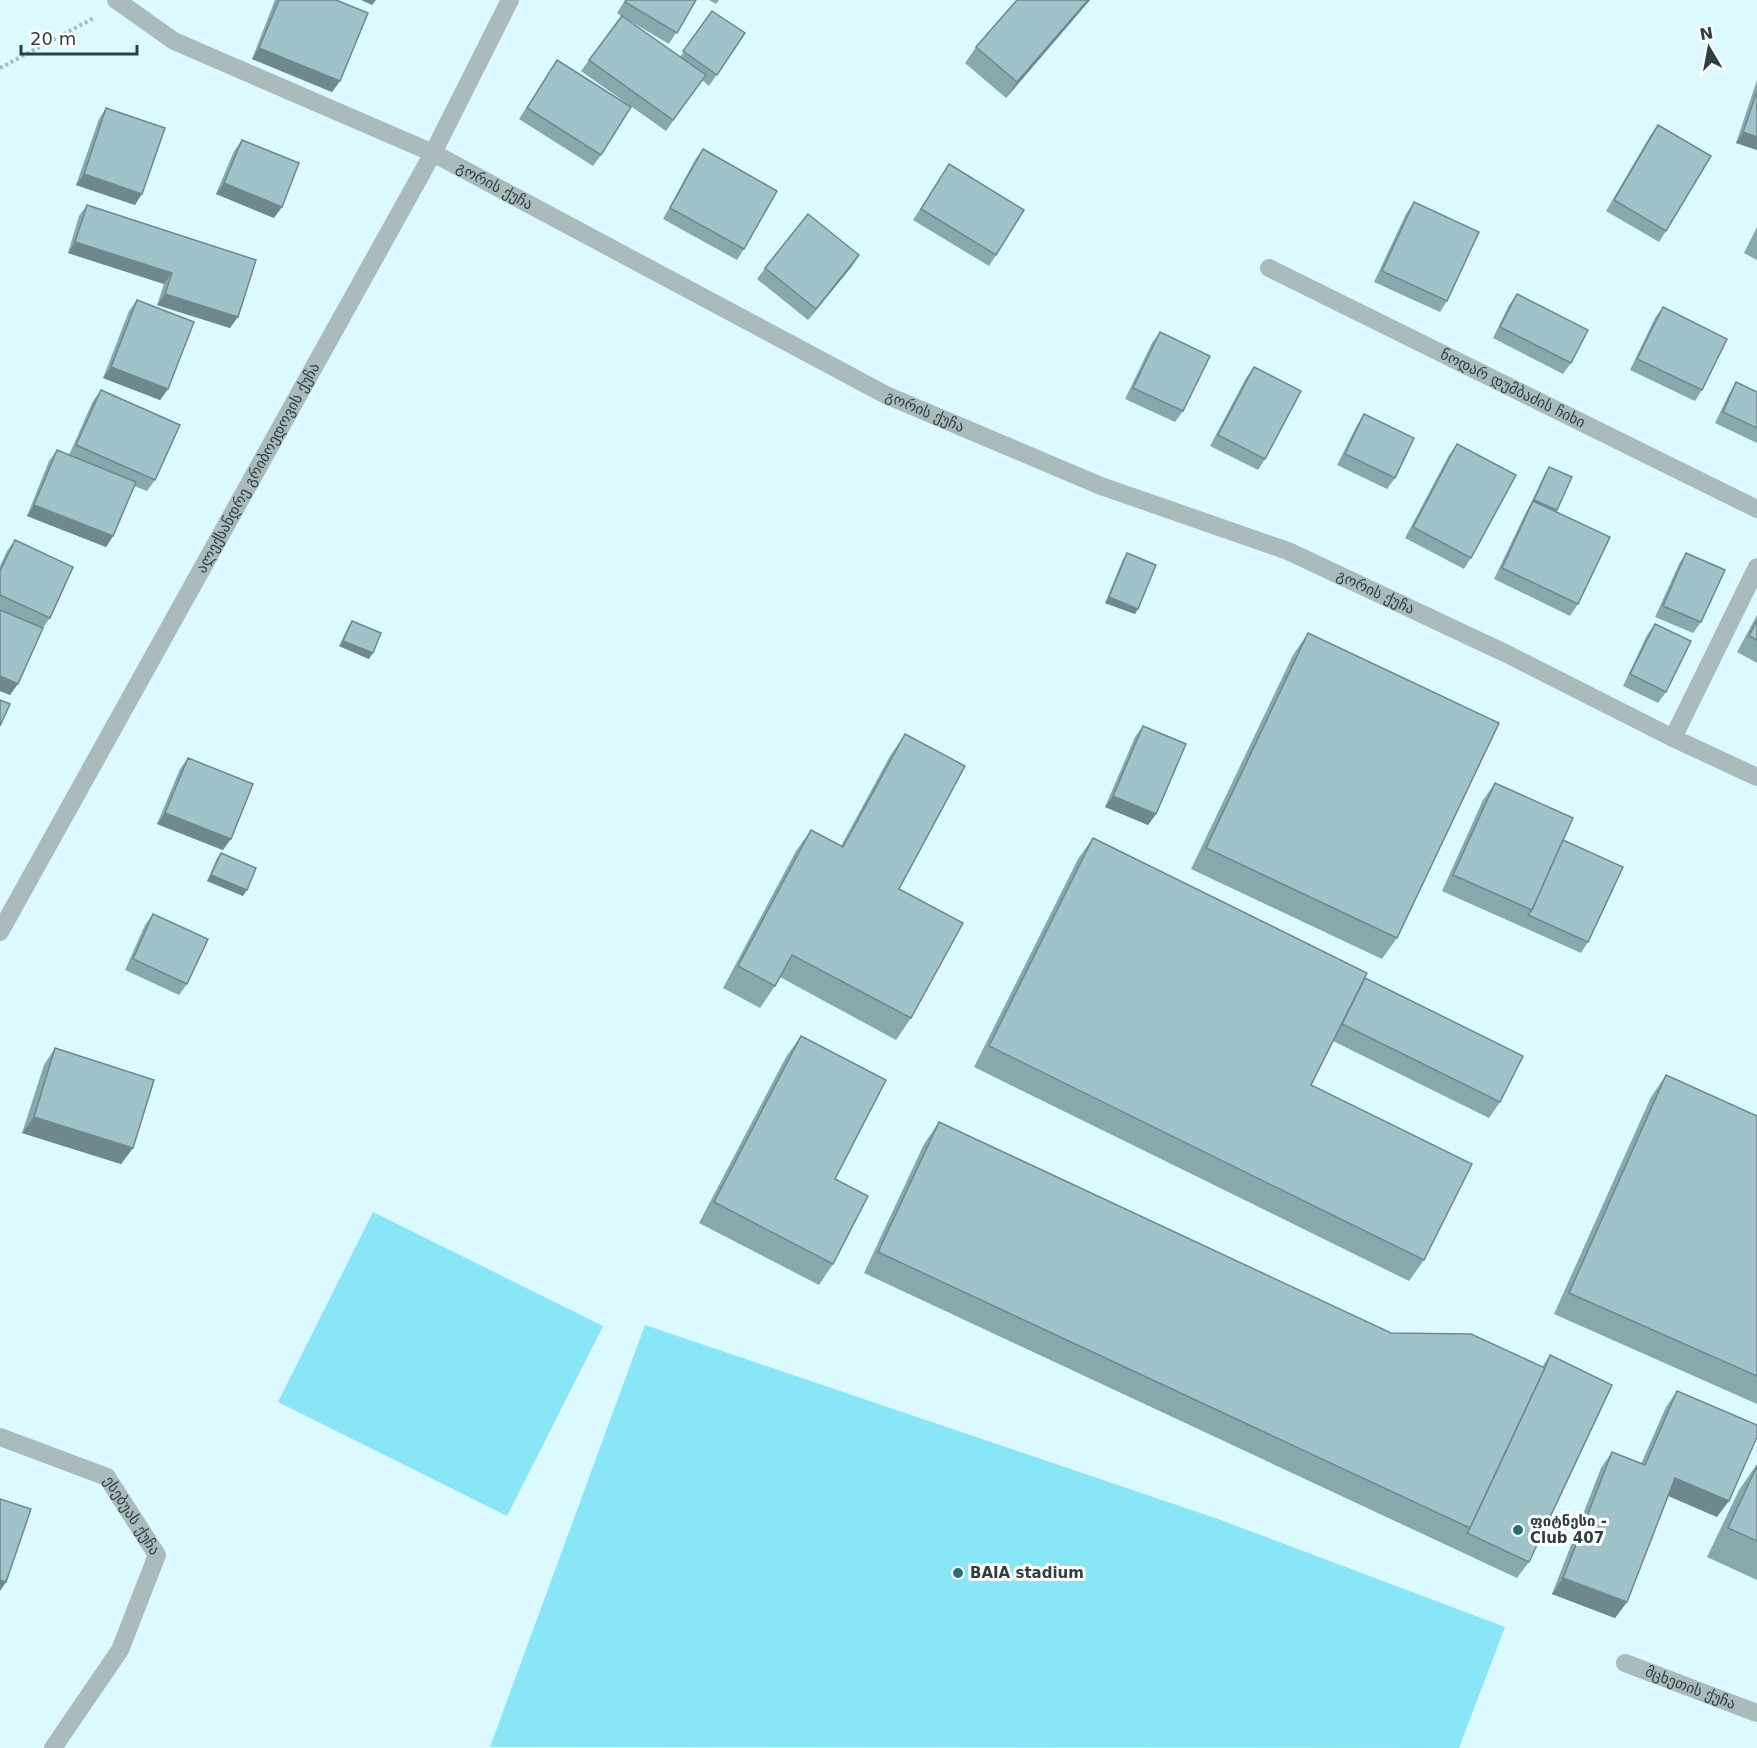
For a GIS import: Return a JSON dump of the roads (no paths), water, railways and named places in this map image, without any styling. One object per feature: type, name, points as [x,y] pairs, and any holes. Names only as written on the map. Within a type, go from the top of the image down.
[{"type":"street","name":"ალექსანდრე გრიბოედოვის ქუჩა","points":[[0,932],[433,153],[510,0]]},
{"type":"street","name":"გორის ქუჩა","points":[[118,2],[174,41],[433,153],[886,396],[1101,486],[1288,551],[1507,654],[1673,738],[1757,777]]},
{"type":"street","name":"ნოდარ დუმბაძის ჩიხი","points":[[1269,267],[1757,509]]},
{"type":"street","points":[[1673,738],[1757,567]]},
{"type":"street","name":"ესებუას ქუჩა","points":[[0,1437],[107,1477],[157,1556],[120,1650],[53,1748]]},
{"type":"street","name":"მცხეთის ქუჩა","points":[[1625,1663],[1757,1713]]},
{"type":"place","name":"ფიტნესი - Club 407","points":[[1518,1530]]},
{"type":"place","name":"BAIA stadium","points":[[958,1573]]}]
